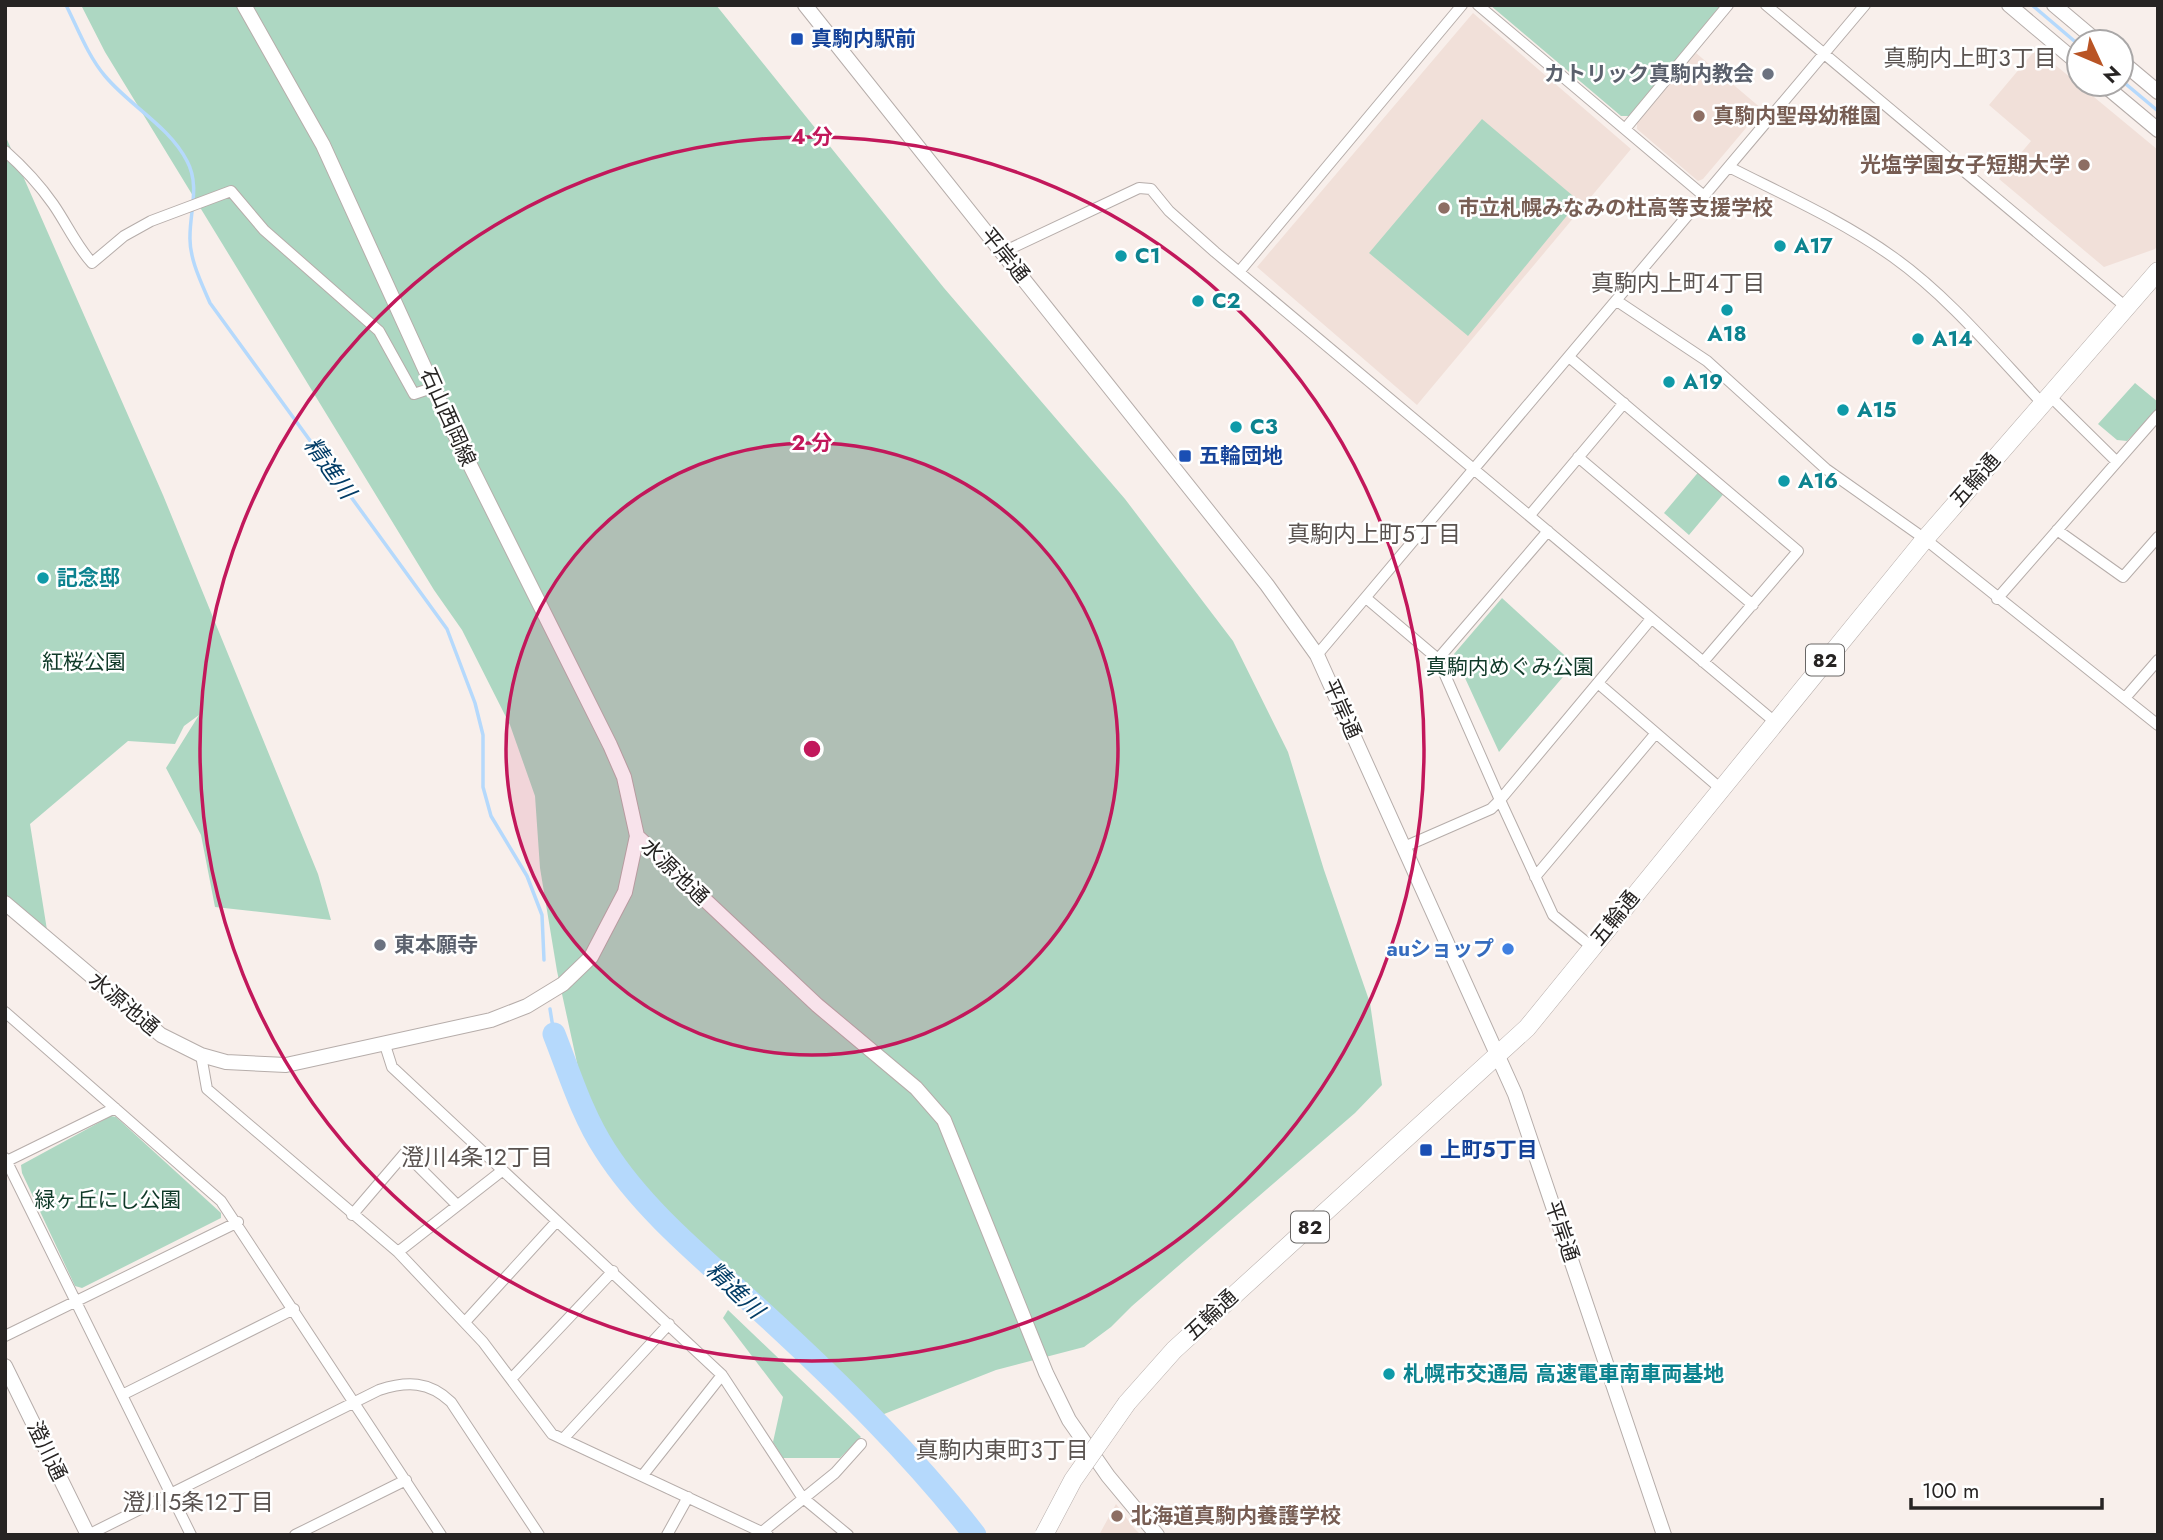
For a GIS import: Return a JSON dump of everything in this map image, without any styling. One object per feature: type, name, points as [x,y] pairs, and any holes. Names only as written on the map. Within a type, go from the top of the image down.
[{"type":"main road","name":"五輪通","points":[[1044,1535],[1073,1480],[1127,1403],[1174,1350],[1527,1028],[1925,539],[2158,271]]},
{"type":"street","name":"石山西岡線","points":[[244,5],[323,145],[543,615],[610,745],[624,777],[637,836]]},
{"type":"street","name":"平岸通","points":[[805,5],[1267,584],[1317,654],[1515,1094],[1664,1535]]},
{"type":"street","points":[[1239,272],[1462,5]]},
{"type":"street","points":[[1478,5],[1704,196]]},
{"type":"street","points":[[1625,129],[1728,5]]},
{"type":"street","points":[[1766,5],[2126,307]]},
{"type":"street","points":[[1317,654],[1617,302],[1865,5]]},
{"type":"street","points":[[2009,5],[2065,52]]},
{"type":"street","points":[[2054,5],[2081,28]]},
{"type":"street","points":[[2135,73],[2158,92]]},
{"type":"street","points":[[2120,98],[2158,130]]},
{"type":"street","points":[[5,150],[27,171],[54,205],[73,241],[92,263],[124,236],[150,220],[231,191],[264,230],[379,331],[414,394],[435,387]]},
{"type":"street","points":[[1729,167],[1857,234],[1894,257],[1930,287],[2046,399],[2116,461]]},
{"type":"street","points":[[1003,252],[1145,187],[1151,189],[1169,211],[1239,272],[1775,722]]},
{"type":"street","points":[[1617,302],[1707,361],[1826,469],[1925,539],[1997,600],[2158,725]]},
{"type":"street","points":[[1569,356],[1798,551],[1703,662]]},
{"type":"street","points":[[1530,515],[1623,403]]},
{"type":"street","points":[[1997,600],[2158,415]]},
{"type":"street","points":[[1578,457],[1753,605]]},
{"type":"street","points":[[2057,530],[2123,577],[2158,537]]},
{"type":"street","points":[[1438,659],[1548,531]]},
{"type":"street","points":[[1366,598],[1438,659],[1553,915],[1592,947]]},
{"type":"street","points":[[1404,847],[1491,809],[1651,619]]},
{"type":"street","points":[[2125,698],[2158,660]]},
{"type":"street","points":[[1599,684],[1721,789]]},
{"type":"street","points":[[1535,877],[1656,733]]},
{"type":"street","name":"水源池通","points":[[5,903],[146,1024],[171,1041],[201,1055],[226,1062],[286,1065],[491,1020],[527,1006],[563,985],[592,957],[625,892],[637,836]]},
{"type":"street","name":"水源池通","points":[[637,836],[817,1005],[916,1087],[944,1120],[1046,1373],[1069,1420],[1108,1476],[1157,1535]]},
{"type":"street","points":[[5,1012],[221,1201],[238,1222],[441,1535]]},
{"type":"street","points":[[385,1045],[392,1066],[722,1375],[802,1497],[848,1535]]},
{"type":"street","points":[[201,1055],[207,1089],[398,1252],[465,1322],[552,1434],[765,1533],[802,1497],[835,1473],[861,1444]]},
{"type":"street","points":[[115,1108],[6,1160],[191,1535]]},
{"type":"street","points":[[352,1215],[405,1153],[457,1205]]},
{"type":"street","points":[[398,1252],[503,1170]]},
{"type":"street","points":[[465,1322],[557,1221]]},
{"type":"street","points":[[5,1336],[238,1222]]},
{"type":"street","points":[[511,1378],[613,1271]]},
{"type":"street","points":[[122,1395],[294,1310]]},
{"type":"street","points":[[563,1439],[669,1324]]},
{"type":"street","name":"澄川通","points":[[5,1366],[88,1535]]},
{"type":"street","points":[[643,1475],[722,1375]]},
{"type":"street","points":[[88,1535],[400,1383],[421,1384],[440,1391],[463,1417],[538,1535]]},
{"type":"street","points":[[295,1535],[406,1480]]},
{"type":"street","points":[[667,1535],[688,1497]]},
{"type":"shaded area","name":"市立札幌みなみの杜高等支援学校","points":[[1473,13],[1631,149],[1417,405],[1257,267]]},
{"type":"shaded area","name":"光塩学園女子短期大学","points":[[2036,49],[2065,73],[2065,98],[2095,98],[2158,150],[2158,245],[2155,249],[2104,267],[1999,179],[2031,141],[1989,105]]},
{"type":"shaded area","name":"真駒内聖母幼稚園","points":[[1696,53],[1762,109],[1703,179],[1698,181],[1637,129],[1637,123]]},
{"type":"shaded area","name":"北海道真駒内養護学校","points":[[1116,1504],[1134,1528],[1141,1535],[1099,1535]]},
{"type":"green space","points":[[81,5],[716,5],[944,288],[1125,499],[1233,641],[1288,752],[1324,870],[1370,1003],[1382,1085],[1355,1113],[1111,1327],[1084,1347],[996,1370],[879,1416],[672,1222],[610,1147],[584,1095],[557,971],[540,868],[535,796],[510,725],[462,630],[434,590],[105,52]]},
{"type":"green space","points":[[1490,5],[1721,5],[1629,116],[1621,116]]},
{"type":"green space","points":[[1482,119],[1579,201],[1468,336],[1369,253]]},
{"type":"green space","name":"紅桜公園","points":[[5,135],[163,495],[318,874],[331,920],[215,907],[201,835],[166,768],[199,715],[184,726],[175,744],[128,741],[30,824],[47,930],[5,897]]},
{"type":"green space","points":[[2135,383],[2158,402],[2158,408],[2127,441],[2117,440],[2098,424]]},
{"type":"green space","points":[[1701,469],[1726,491],[1689,535],[1664,513]]},
{"type":"green space","name":"真駒内めぐみ公園","points":[[1502,598],[1574,664],[1499,752],[1454,654]]},
{"type":"green space","name":"緑ヶ丘にし公園","points":[[111,1116],[116,1117],[221,1213],[221,1218],[82,1288],[75,1286],[22,1173],[21,1165]]},
{"type":"green space","points":[[728,1310],[861,1437],[840,1458],[783,1458],[773,1442],[783,1397],[723,1318]]},
{"type":"waterway","name":"精進川","points":[[66,5],[99,68],[115,87],[170,137],[187,161],[194,189],[191,253],[210,303],[447,629],[475,703],[483,735],[483,787],[491,816],[527,876],[542,915],[544,960]]},
{"type":"waterway","points":[[2032,5],[2065,33]]},
{"type":"waterway","points":[[2135,92],[2158,111]]},
{"type":"waterway","name":"精進川","points":[[550,1009],[554,1034]]},
{"type":"waterway","name":"精進川","points":[[554,1034],[589,1122],[605,1150],[639,1195],[874,1420],[926,1476],[975,1535]]},
{"type":"place","name":"真駒内駅前","points":[[797,39]]},
{"type":"place","name":"カトリック真駒内教会","points":[[1768,74]]},
{"type":"place","name":"真駒内聖母幼稚園","points":[[1699,116]]},
{"type":"place","name":"光塩学園女子短期大学","points":[[2084,165]]},
{"type":"place","name":"市立札幌みなみの杜高等支援学校","points":[[1444,208]]},
{"type":"place","name":"A17","points":[[1780,246]]},
{"type":"place","name":"C1","points":[[1121,256]]},
{"type":"place","name":"C2","points":[[1198,301]]},
{"type":"place","name":"A18","points":[[1727,310]]},
{"type":"place","name":"A14","points":[[1918,339]]},
{"type":"place","name":"A19","points":[[1669,382]]},
{"type":"place","name":"A15","points":[[1843,410]]},
{"type":"place","name":"C3","points":[[1236,427]]},
{"type":"place","name":"五輪団地","points":[[1185,456]]},
{"type":"place","name":"A16","points":[[1784,481]]},
{"type":"place","name":"記念邸","points":[[43,578]]},
{"type":"place","name":"東本願寺","points":[[380,945]]},
{"type":"place","name":"auショップ","points":[[1508,949]]},
{"type":"place","name":"上町5丁目","points":[[1426,1150]]},
{"type":"place","name":"札幌市交通局 高速電車南車両基地","points":[[1389,1374]]},
{"type":"place","name":"北海道真駒内養護学校","points":[[1117,1516]]},
{"type":"district","name":"真駒内上町3丁目","points":[[1970,58]]},
{"type":"district","name":"真駒内上町4丁目","points":[[1678,283]]},
{"type":"district","name":"真駒内上町5丁目","points":[[1374,534]]},
{"type":"district","name":"澄川4条12丁目","points":[[477,1157]]},
{"type":"district","name":"真駒内東町3丁目","points":[[1002,1450]]},
{"type":"district","name":"澄川5条12丁目","points":[[198,1502]]}]
